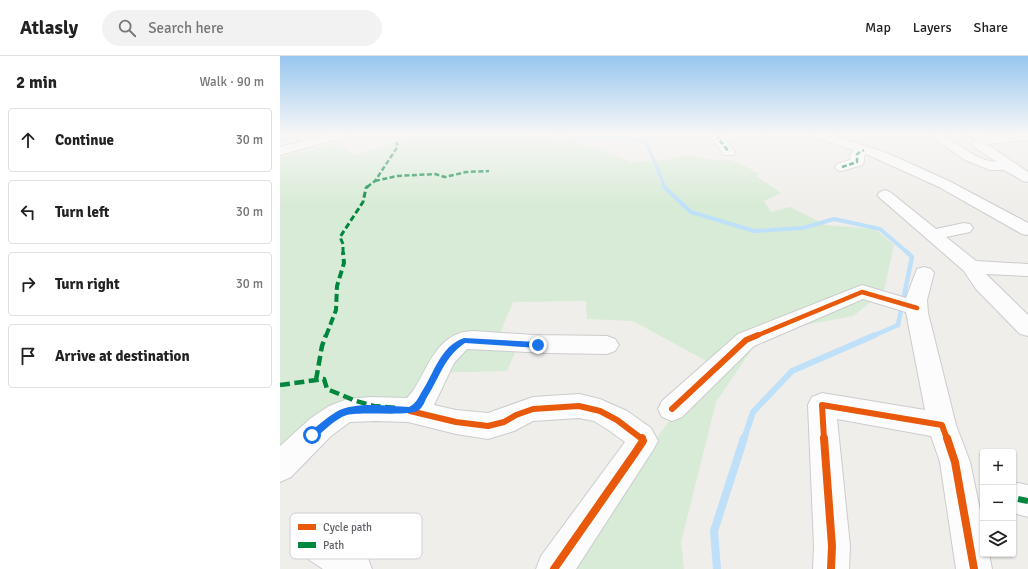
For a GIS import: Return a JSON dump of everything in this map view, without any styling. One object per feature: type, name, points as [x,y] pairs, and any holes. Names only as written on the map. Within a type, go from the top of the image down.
[{"type":"street","points":[[842,166],[857,162],[858,158]]},
{"type":"street","points":[[884,158],[915,170],[990,207],[1028,230]]},
{"type":"street","points":[[971,158],[985,165],[1006,165],[1028,178]]},
{"type":"street","points":[[1000,158],[1009,164],[1006,165]]},
{"type":"street","points":[[885,195],[971,267],[984,284],[1028,328]]},
{"type":"street","points":[[931,235],[964,228]]},
{"type":"street","points":[[971,267],[1028,270]]},
{"type":"street","points":[[924,273],[916,300],[917,308],[942,425],[955,462],[974,569]]},
{"type":"street","points":[[672,409],[718,364],[746,340],[862,292],[917,308]]},
{"type":"street","points":[[410,411],[416,407],[432,383],[438,367],[452,348],[464,340],[538,345],[607,345]]},
{"type":"street","points":[[831,569],[832,546],[822,405],[942,425]]},
{"type":"street","points":[[280,467],[312,435],[339,414],[346,411],[374,409],[410,411],[456,422],[488,426],[504,422],[516,415],[533,409],[579,406],[600,411],[617,420],[641,437],[643,441],[554,569]]},
{"type":"street","points":[[340,559],[354,569]]},
{"type":"green space","points":[[280,158],[620,158],[631,162],[674,158],[703,158],[719,161],[729,160],[739,163],[759,174],[756,176],[781,193],[764,201],[771,212],[790,207],[826,225],[875,229],[894,245],[884,291],[853,316],[799,326],[754,346],[716,402],[681,542],[684,569],[571,569],[652,445],[710,363],[633,321],[587,319],[586,301],[513,302],[498,338],[517,348],[507,371],[428,373],[399,408],[342,418],[280,481]]},
{"type":"waterway","points":[[653,158],[665,187]]},
{"type":"waterway","points":[[663,186],[691,212],[754,231],[803,228],[834,219],[880,229],[908,253]]},
{"type":"waterway","points":[[873,336],[898,325],[912,257],[908,253]]},
{"type":"waterway","points":[[744,439],[753,412],[792,371],[875,335]]},
{"type":"waterway","points":[[717,569],[714,531],[744,438]]},
{"type":"marked path","points":[[316,380],[322,346],[336,310],[337,286],[344,263],[343,244],[340,237],[363,202],[366,188],[375,181],[390,158]]},
{"type":"marked path","points":[[842,167],[857,162],[857,158]]},
{"type":"marked path","points":[[375,181],[397,176],[435,174],[445,177],[466,172],[489,171]]},
{"type":"marked path","points":[[280,385],[324,379],[327,389],[356,401],[374,406],[399,408]]},
{"type":"marked path","points":[[1018,499],[1028,501]]},
{"type":"cycle path","points":[[672,409],[746,340],[786,323],[862,292],[917,308]]},
{"type":"cycle path","points":[[831,569],[832,546],[822,405],[942,425],[955,462],[974,569]]},
{"type":"cycle path","points":[[410,411],[456,422],[488,426],[504,422],[516,415],[533,409],[579,406],[600,411],[617,420],[641,437],[643,441],[554,569]]},
{"type":"route","points":[[312,435],[339,414],[346,411],[374,409],[410,411],[416,407],[432,383],[438,367],[452,348],[464,340],[538,345]]}]
